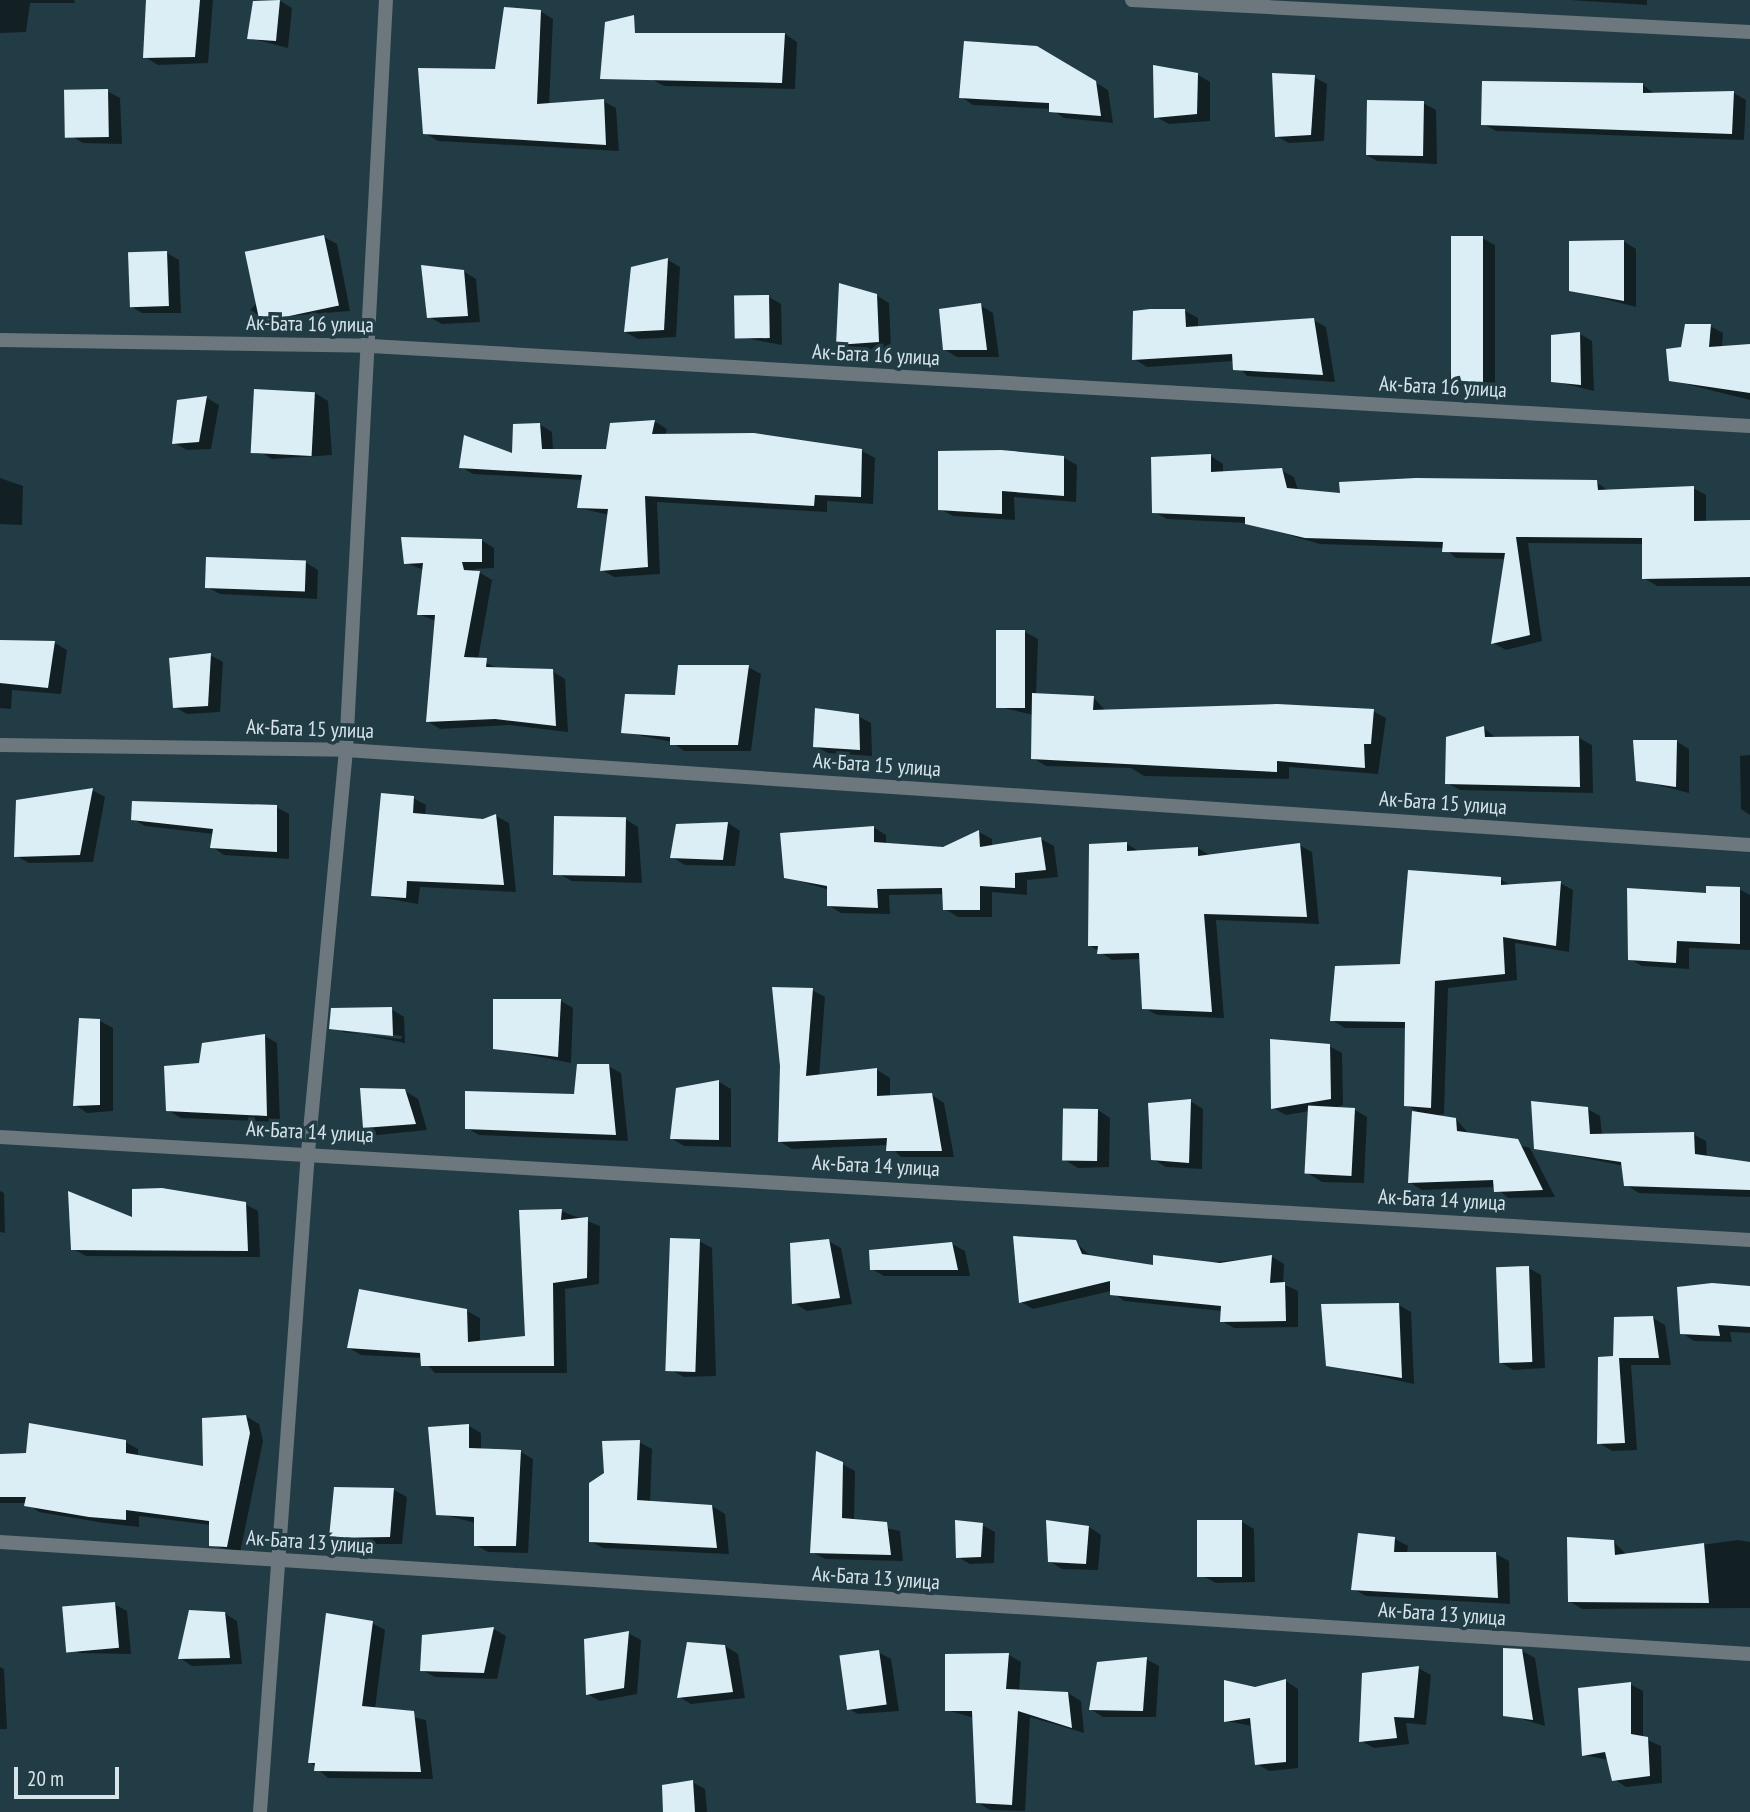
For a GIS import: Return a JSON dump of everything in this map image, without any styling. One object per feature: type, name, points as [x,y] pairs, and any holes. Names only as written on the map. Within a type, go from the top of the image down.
[{"type":"street","points":[[260,1812],[282,1562],[308,1152],[346,750],[371,346],[386,0]]},
{"type":"street","points":[[1132,0],[1750,32]]},
{"type":"street","name":"Ак-Бата 16 улица","points":[[0,340],[371,346],[1750,426]]},
{"type":"street","name":"Ак-Бата 15 улица","points":[[0,745],[346,750],[1750,845]]},
{"type":"street","name":"Ак-Бата 14 улица","points":[[0,1138],[308,1152],[1750,1240]]},
{"type":"street","name":"Ак-Бата 13 улица","points":[[0,1542],[1750,1654]]},
{"type":"building","points":[[146,0],[200,0],[195,57],[143,58]]},
{"type":"building","points":[[280,0],[276,41],[247,39],[253,1]]},
{"type":"building","points":[[504,7],[541,10],[537,104],[604,99],[606,145],[423,134],[418,68],[495,69]]},
{"type":"building","points":[[634,15],[635,33],[785,33],[782,83],[600,79],[605,22]]},
{"type":"building","points":[[964,41],[1037,46],[1096,81],[1101,116],[1049,112],[1049,103],[959,98]]},
{"type":"building","points":[[1153,65],[1198,73],[1197,114],[1154,118]]},
{"type":"building","points":[[1272,73],[1315,75],[1311,135],[1275,137]]},
{"type":"building","points":[[1482,81],[1643,83],[1643,93],[1734,91],[1732,134],[1481,125]]},
{"type":"building","points":[[108,89],[109,137],[65,138],[64,90]]},
{"type":"building","points":[[1367,100],[1424,101],[1423,156],[1366,155]]},
{"type":"building","points":[[324,235],[339,305],[260,322],[245,252]]},
{"type":"building","points":[[1451,236],[1483,236],[1483,382],[1451,382]]},
{"type":"building","points":[[1624,240],[1624,301],[1569,291],[1569,241]]},
{"type":"building","points":[[167,251],[169,306],[130,307],[128,252]]},
{"type":"building","points":[[668,258],[664,330],[624,332],[631,267]]},
{"type":"building","points":[[421,265],[464,270],[468,316],[427,318]]},
{"type":"building","points":[[839,283],[877,294],[879,342],[836,345]]},
{"type":"building","points":[[769,295],[770,338],[735,339],[734,296]]},
{"type":"building","points":[[981,303],[987,350],[943,350],[939,309]]},
{"type":"building","points":[[1185,309],[1186,327],[1314,318],[1323,375],[1233,370],[1232,354],[1132,360],[1133,311]]},
{"type":"building","points":[[1685,324],[1711,324],[1709,347],[1750,344],[1750,393],[1669,381],[1666,349],[1681,347]]},
{"type":"building","points":[[1580,332],[1581,385],[1551,382],[1551,335]]},
{"type":"building","points":[[254,389],[315,392],[312,456],[251,453]]},
{"type":"building","points":[[207,396],[199,442],[172,444],[177,400]]},
{"type":"building","points":[[655,420],[652,434],[754,433],[862,449],[861,497],[815,495],[814,506],[645,496],[648,567],[600,571],[608,509],[577,508],[582,475],[459,468],[464,435],[512,453],[513,424],[540,423],[542,449],[606,449],[610,423]]},
{"type":"building","points":[[1001,450],[1064,456],[1064,496],[1002,491],[1002,514],[938,510],[938,451]]},
{"type":"building","points":[[1211,454],[1211,472],[1282,468],[1287,488],[1340,493],[1339,482],[1416,478],[1597,480],[1598,490],[1694,486],[1694,521],[1750,520],[1750,577],[1642,579],[1642,538],[1516,537],[1530,635],[1491,644],[1505,553],[1442,552],[1443,542],[1305,538],[1245,524],[1245,517],[1152,513],[1151,457]]},
{"type":"building","points":[[401,537],[482,539],[482,562],[462,562],[464,570],[480,571],[464,657],[487,658],[486,667],[553,669],[556,726],[495,719],[426,722],[435,615],[417,615],[423,563],[404,564]]},
{"type":"building","points":[[206,557],[306,560],[305,591],[205,588]]},
{"type":"building","points":[[996,630],[1025,630],[1025,708],[996,708]]},
{"type":"building","points":[[0,640],[55,641],[48,688],[0,683]]},
{"type":"building","points":[[211,653],[208,706],[173,708],[169,658]]},
{"type":"building","points":[[678,665],[749,665],[738,745],[670,745],[670,737],[621,733],[625,694],[675,695]]},
{"type":"building","points":[[1032,693],[1094,696],[1093,710],[1277,704],[1374,709],[1371,744],[1364,744],[1365,768],[1277,761],[1277,772],[1031,759]]},
{"type":"building","points":[[815,708],[859,714],[860,750],[813,747]]},
{"type":"building","points":[[1484,726],[1485,737],[1579,736],[1580,787],[1445,784],[1446,737]]},
{"type":"building","points":[[1633,740],[1677,740],[1676,787],[1636,781]]},
{"type":"building","points":[[93,788],[80,855],[14,857],[16,800]]},
{"type":"building","points":[[381,793],[414,796],[413,813],[483,819],[496,814],[504,885],[407,881],[406,898],[371,896]]},
{"type":"building","points":[[132,801],[277,805],[277,852],[210,848],[213,829],[131,820]]},
{"type":"building","points":[[554,816],[626,817],[625,876],[553,875]]},
{"type":"building","points":[[728,822],[723,860],[670,858],[676,824]]},
{"type":"building","points":[[874,826],[874,842],[943,847],[979,830],[980,847],[1041,837],[1046,870],[1015,873],[1015,888],[980,886],[980,910],[943,910],[942,888],[877,889],[878,908],[827,906],[827,886],[784,878],[780,833]]},
{"type":"building","points":[[1127,842],[1127,851],[1198,847],[1198,856],[1300,843],[1307,917],[1204,914],[1212,1012],[1142,1009],[1139,953],[1097,954],[1098,946],[1088,946],[1089,844]]},
{"type":"building","points":[[1408,870],[1501,877],[1501,885],[1561,881],[1556,946],[1503,937],[1505,974],[1435,981],[1431,1108],[1404,1106],[1405,1022],[1330,1021],[1335,966],[1400,964]]},
{"type":"building","points":[[1706,886],[1740,887],[1740,944],[1677,941],[1676,963],[1628,960],[1627,888],[1706,893]]},
{"type":"building","points":[[772,987],[813,988],[806,1076],[877,1068],[877,1096],[932,1093],[942,1151],[886,1151],[887,1138],[778,1142],[780,1066]]},
{"type":"building","points":[[493,999],[561,999],[558,1057],[493,1049]]},
{"type":"building","points":[[392,1007],[393,1036],[329,1029],[331,1008]]},
{"type":"building","points":[[79,1018],[100,1019],[100,1105],[73,1106]]},
{"type":"building","points":[[265,1034],[267,1116],[166,1111],[164,1066],[199,1063],[202,1043]]},
{"type":"building","points":[[1270,1039],[1330,1044],[1331,1099],[1271,1109]]},
{"type":"building","points":[[577,1064],[609,1064],[616,1135],[465,1129],[465,1091],[574,1094]]},
{"type":"building","points":[[719,1080],[719,1140],[670,1139],[676,1088]]},
{"type":"building","points":[[360,1088],[405,1089],[416,1124],[363,1128]]},
{"type":"building","points":[[1191,1099],[1189,1163],[1151,1160],[1148,1103]]},
{"type":"building","points":[[1531,1101],[1588,1107],[1590,1134],[1694,1132],[1695,1154],[1750,1162],[1750,1190],[1624,1186],[1621,1162],[1534,1149]]},
{"type":"building","points":[[1308,1106],[1355,1108],[1351,1176],[1305,1173]]},
{"type":"building","points":[[1063,1108],[1098,1109],[1097,1161],[1062,1160]]},
{"type":"building","points":[[1412,1111],[1456,1118],[1457,1131],[1518,1139],[1543,1190],[1494,1192],[1493,1180],[1408,1183]]},
{"type":"building","points":[[162,1188],[246,1202],[248,1251],[71,1250],[68,1191],[132,1217],[132,1189]]},
{"type":"building","points":[[562,1209],[561,1220],[588,1217],[587,1278],[553,1283],[554,1366],[421,1366],[420,1353],[347,1348],[359,1289],[467,1309],[468,1342],[525,1336],[519,1210]]},
{"type":"building","points":[[1013,1236],[1076,1240],[1082,1254],[1153,1265],[1153,1255],[1220,1263],[1272,1255],[1270,1283],[1285,1282],[1286,1321],[1220,1322],[1221,1306],[1110,1295],[1110,1281],[1019,1303]]},
{"type":"building","points":[[670,1238],[700,1239],[695,1372],[665,1371]]},
{"type":"building","points":[[829,1239],[840,1298],[792,1304],[790,1243]]},
{"type":"building","points":[[952,1242],[958,1270],[870,1270],[869,1250]]},
{"type":"building","points":[[1529,1266],[1532,1362],[1499,1363],[1496,1267]]},
{"type":"building","points":[[1712,1283],[1750,1286],[1750,1327],[1718,1325],[1720,1336],[1680,1334],[1677,1287]]},
{"type":"building","points":[[1399,1303],[1402,1378],[1326,1366],[1321,1304]]},
{"type":"building","points":[[1653,1316],[1659,1358],[1619,1358],[1625,1443],[1597,1444],[1598,1357],[1613,1356],[1614,1317]]},
{"type":"building","points":[[246,1415],[250,1433],[227,1547],[209,1546],[209,1521],[126,1510],[126,1520],[89,1517],[24,1506],[26,1497],[0,1497],[0,1454],[26,1453],[29,1423],[126,1440],[126,1453],[203,1466],[202,1418]]},
{"type":"building","points":[[469,1424],[469,1448],[521,1450],[516,1546],[474,1546],[474,1517],[436,1515],[428,1427]]},
{"type":"building","points":[[640,1440],[637,1500],[712,1505],[717,1548],[589,1542],[589,1483],[604,1473],[602,1441]]},
{"type":"building","points":[[816,1451],[843,1462],[842,1518],[887,1522],[891,1555],[810,1553]]},
{"type":"building","points":[[334,1487],[394,1488],[390,1537],[329,1538]]},
{"type":"building","points":[[955,1520],[983,1523],[981,1557],[956,1558]]},
{"type":"building","points":[[1046,1520],[1089,1526],[1086,1564],[1048,1562]]},
{"type":"building","points":[[1197,1520],[1242,1520],[1242,1577],[1197,1577]]},
{"type":"building","points":[[1358,1533],[1395,1537],[1394,1552],[1496,1552],[1498,1598],[1351,1590]]},
{"type":"building","points":[[1567,1537],[1614,1540],[1615,1555],[1704,1543],[1709,1603],[1568,1602]]},
{"type":"building","points":[[115,1602],[119,1648],[66,1652],[62,1607]]},
{"type":"building","points":[[189,1610],[225,1612],[230,1658],[178,1659]]},
{"type":"building","points":[[326,1613],[373,1621],[362,1706],[414,1711],[421,1772],[314,1771],[315,1763],[308,1763]]},
{"type":"building","points":[[494,1627],[484,1673],[420,1671],[422,1635]]},
{"type":"building","points":[[629,1631],[624,1688],[586,1695],[584,1639]]},
{"type":"building","points":[[687,1642],[725,1645],[733,1692],[677,1698]]},
{"type":"building","points":[[1503,1648],[1522,1649],[1533,1720],[1503,1716]]},
{"type":"building","points":[[879,1650],[887,1704],[847,1710],[839,1656]]},
{"type":"building","points":[[1009,1653],[1006,1689],[1068,1692],[1072,1728],[1018,1711],[1012,1805],[976,1803],[972,1711],[945,1711],[945,1654]]},
{"type":"building","points":[[1147,1657],[1143,1711],[1089,1710],[1097,1662]]},
{"type":"building","points":[[1419,1666],[1414,1718],[1394,1717],[1397,1738],[1359,1742],[1362,1673]]},
{"type":"building","points":[[1286,1679],[1286,1762],[1255,1765],[1250,1718],[1224,1722],[1224,1680],[1255,1687]]},
{"type":"building","points":[[1631,1682],[1631,1734],[1648,1737],[1650,1776],[1612,1781],[1605,1752],[1582,1756],[1578,1688]]},
{"type":"building","points":[[693,1780],[695,1812],[663,1812],[662,1785]]}]
